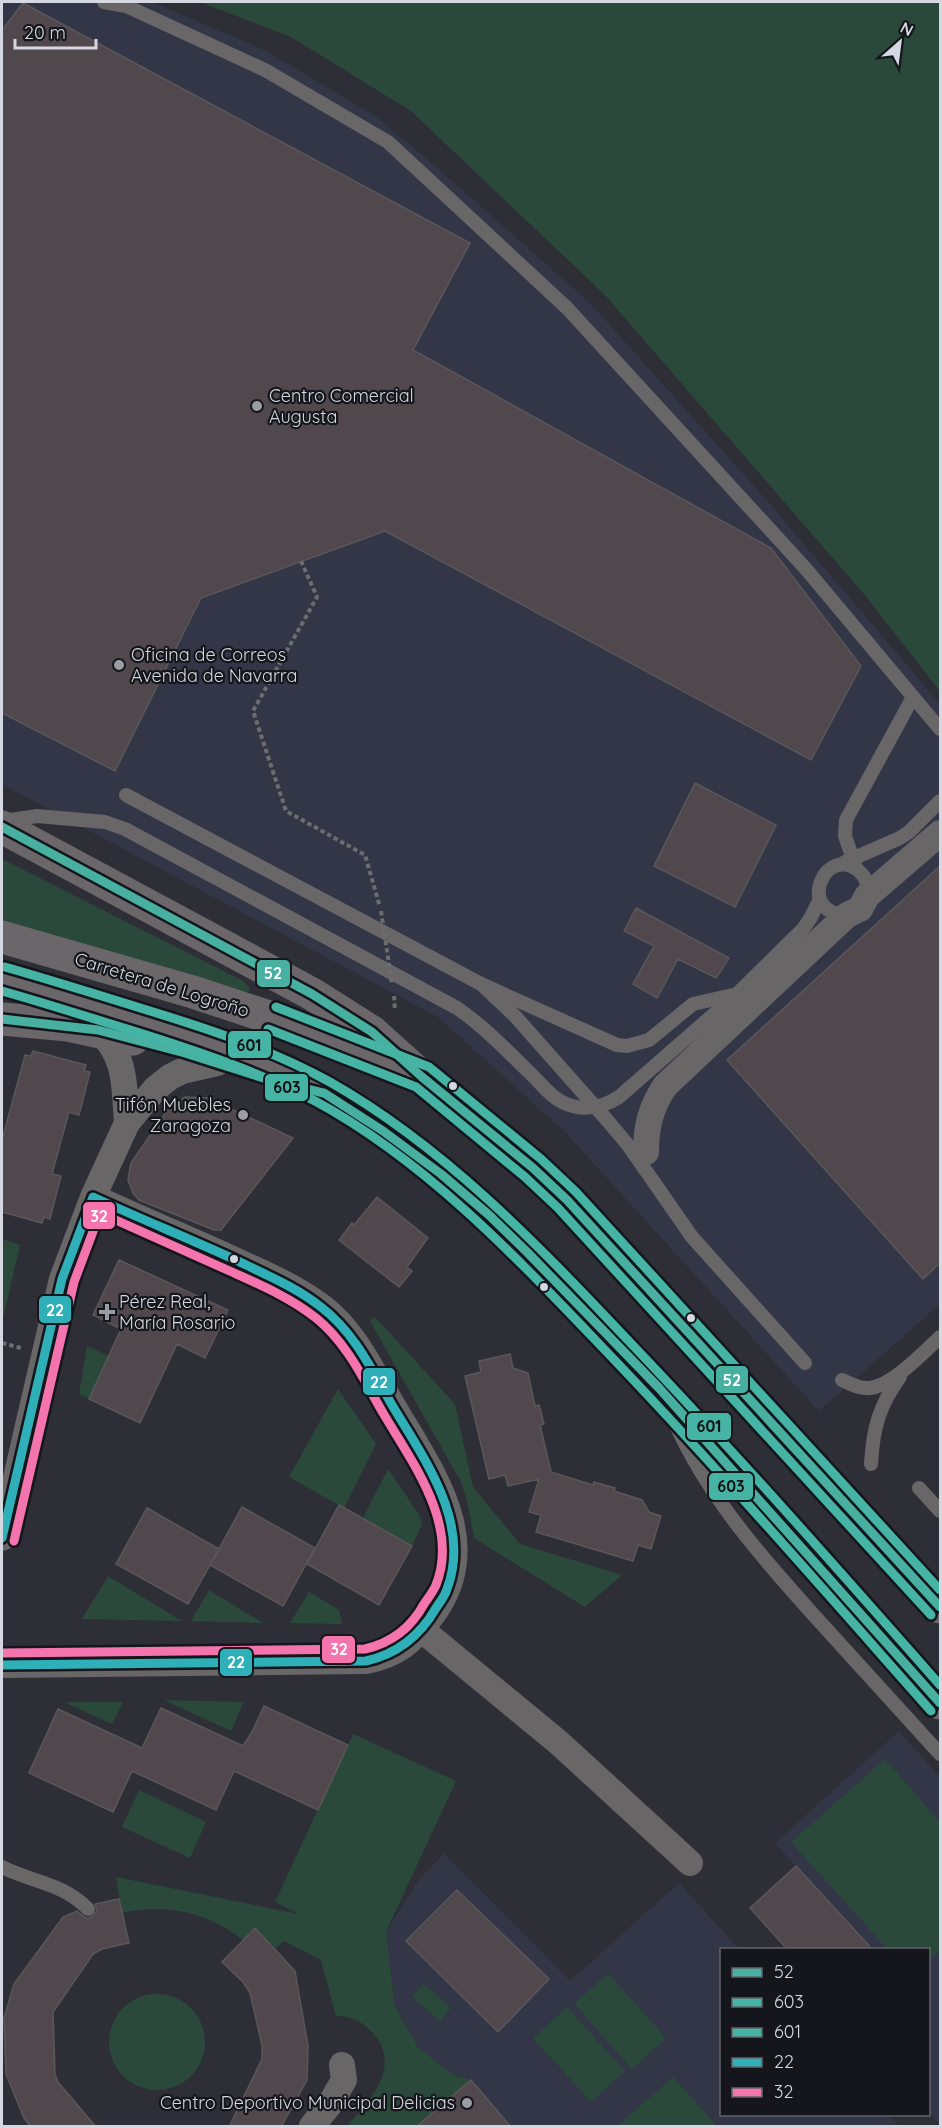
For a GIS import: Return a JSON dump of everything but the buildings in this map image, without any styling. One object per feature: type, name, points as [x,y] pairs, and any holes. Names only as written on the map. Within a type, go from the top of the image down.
[{"type":"main road","points":[[2,827],[312,994],[372,1032],[567,1200],[940,1607]]},
{"type":"main road","name":"Carretera de Logroño","points":[[2,937],[182,989],[287,1023],[422,1077]]},
{"type":"main road","points":[[2,979],[68,997],[201,1039],[276,1070],[324,1093],[393,1138],[441,1174],[489,1215],[659,1388],[940,1703]]},
{"type":"main road","points":[[2,1019],[98,1030],[270,1080],[324,1093]]},
{"type":"street","points":[[646,1152],[648,1119],[655,1101],[665,1086],[847,915],[860,909],[867,896],[940,833]]},
{"type":"street","points":[[98,1030],[113,1047],[121,1065],[127,1123]]},
{"type":"street","points":[[2,1538],[62,1279],[93,1197],[127,1123],[155,1089],[182,1071],[217,1063]]},
{"type":"street","points":[[2,1665],[366,1661],[383,1657],[401,1649],[422,1630],[437,1610],[450,1582],[455,1557],[454,1536],[446,1501],[434,1476],[372,1371],[338,1321],[322,1307],[277,1280],[93,1197]]},
{"type":"street","points":[[422,1630],[558,1742],[690,1863]]},
{"type":"street","points":[[312,2127],[330,2104],[344,2080],[342,2064]]},
{"type":"lane","points":[[104,2],[126,6],[265,70],[388,142],[567,308],[806,569],[940,729]]},
{"type":"lane","points":[[867,896],[866,880],[849,864],[845,836],[846,820],[913,697]]},
{"type":"lane","points":[[126,795],[481,984],[617,1045],[627,1046],[649,1040],[693,1004],[737,994]]},
{"type":"lane","points":[[847,915],[830,912],[820,899],[818,886],[823,874],[828,870],[849,864],[900,838],[940,801]]},
{"type":"lane","points":[[2,822],[37,816],[105,822],[125,829],[457,1008],[485,1030],[560,1101],[579,1108],[607,1105],[619,1097],[737,994],[803,929],[820,899]]},
{"type":"lane","points":[[481,984],[515,1016],[607,1120],[628,1145],[692,1237],[805,1363]]},
{"type":"lane","points":[[607,1120],[646,1152]]},
{"type":"lane","points":[[843,1380],[855,1386],[872,1389],[880,1386],[909,1366],[940,1337]]},
{"type":"lane","points":[[871,1464],[872,1436],[881,1410],[896,1383],[909,1366]]},
{"type":"lane","points":[[659,1388],[686,1448],[736,1525],[784,1582],[940,1754]]},
{"type":"lane","points":[[919,1488],[940,1511]]},
{"type":"lane","points":[[5,1872],[46,1882],[80,1900],[88,1909]]},
{"type":"path","points":[[302,561],[317,597],[253,711],[286,811],[365,855],[381,911],[392,984]]},
{"type":"path","points":[[393,989],[395,1011]]},
{"type":"shaded area","name":"Centro Comercial Augusta","points":[[2,2],[154,3],[264,50],[375,116],[591,304],[763,496],[940,704],[940,1304],[819,1411],[565,1132],[438,1017],[2,784]]},
{"type":"shaded area","points":[[899,1731],[940,1777],[940,2125],[930,2113],[930,1948],[787,1948],[750,1908],[796,1866],[775,1843]]},
{"type":"shaded area","points":[[444,1853],[570,1981],[679,1883],[738,1948],[720,1948],[720,2116],[890,2116],[899,2126],[511,2126],[471,2080],[453,2075],[418,2047],[395,2007],[386,1932],[418,1881]]},
{"type":"green space","points":[[200,2],[940,2],[940,691],[863,593],[605,295],[411,111],[291,37]]},
{"type":"green space","points":[[2,859],[243,981],[250,988],[248,993],[2,928]]},
{"type":"green space","points":[[2,1239],[20,1245],[2,1323]]},
{"type":"green space","points":[[375,1317],[455,1404],[473,1487],[520,1544],[622,1575],[585,1607],[474,1538],[461,1482],[370,1321]]},
{"type":"green space","points":[[87,1346],[109,1356],[89,1399],[79,1394]]},
{"type":"green space","points":[[338,1389],[376,1444],[344,1508],[289,1477]]},
{"type":"green space","points":[[388,1469],[420,1516],[422,1524],[412,1546],[363,1518]]},
{"type":"green space","points":[[108,1576],[182,1621],[82,1619]]},
{"type":"green space","points":[[209,1590],[263,1623],[191,1621]]},
{"type":"green space","points":[[309,1592],[339,1610],[342,1624],[290,1623]]},
{"type":"green space","points":[[164,1700],[244,1702],[231,1731]]},
{"type":"green space","points":[[64,1702],[123,1702],[112,1724]]},
{"type":"green space","points":[[353,1734],[456,1781],[386,1932],[395,2007],[418,2047],[453,2075],[471,2080],[511,2126],[347,2126],[365,2106],[380,2083],[385,2059],[381,2046],[369,2029],[352,2018],[336,2016],[321,1960],[284,1941],[276,1948],[255,1929],[243,1940],[230,1930],[186,1912],[154,1909],[122,1913],[116,1877],[299,1914],[275,1902]]},
{"type":"green space","points":[[885,1759],[940,1822],[940,1949],[930,1959],[930,1948],[886,1948],[791,1842]]},
{"type":"green space","points":[[139,1790],[206,1822],[190,1858],[122,1827]]},
{"type":"green space","points":[[608,1973],[666,2038],[632,2069],[574,2004]]},
{"type":"green space","points":[[424,1984],[451,2008],[440,2021],[412,1997]]},
{"type":"green space","points":[[157,1994],[175,1998],[191,2008],[201,2024],[205,2042],[201,2060],[191,2076],[175,2086],[157,2090],[139,2086],[123,2076],[113,2060],[109,2042],[113,2024],[123,2008],[139,1998]]},
{"type":"green space","points":[[567,2007],[625,2071],[591,2102],[533,2038]]},
{"type":"green space","points":[[673,2077],[717,2126],[617,2126]]},
{"type":"transit line","name":"52","points":[[2,827],[312,994],[372,1032],[422,1077],[533,1168],[567,1200],[940,1607]]},
{"type":"transit line","name":"601","points":[[5,967],[173,1018],[265,1051],[330,1082],[411,1136],[486,1198],[590,1300],[744,1465],[940,1685]]},
{"type":"transit line","name":"603","points":[[2,991],[162,1040],[251,1072],[315,1101],[356,1125],[395,1152],[468,1213],[503,1246],[645,1392],[931,1711]]},
{"type":"transit line","name":"601","points":[[276,1007],[429,1067],[541,1159],[576,1192],[940,1590]]},
{"type":"transit line","name":"52","points":[[2,1019],[98,1030],[185,1053],[270,1080],[324,1093],[383,1131],[441,1174],[489,1215],[527,1252],[659,1388],[940,1703]]},
{"type":"transit line","name":"603","points":[[268,1029],[416,1087],[525,1177],[558,1208],[931,1615]]},
{"type":"transit line","name":"22","points":[[2,1538],[62,1279],[93,1197],[281,1282],[301,1293],[333,1317],[361,1352],[418,1447],[441,1492],[449,1516],[453,1540],[453,1564],[444,1597],[415,1635],[398,1649],[377,1658],[366,1661],[2,1665]]},
{"type":"transit line","name":"32","points":[[2,1653],[365,1649],[392,1638],[413,1620],[435,1588],[442,1562],[442,1540],[437,1517],[419,1473],[354,1362],[327,1328],[316,1318],[276,1292],[100,1213],[74,1282],[14,1541]]},
{"type":"place","name":"Centro Comercial Augusta","points":[[257,406]]},
{"type":"place","name":"Oficina de Correos Avenida de Navarra","points":[[119,665]]},
{"type":"place","name":"Tifón Muebles Zaragoza","points":[[243,1115]]},
{"type":"place","name":"Pérez Real, María Rosario","points":[[107,1312]]},
{"type":"place","name":"Centro Deportivo Municipal Delicias","points":[[467,2103]]}]
